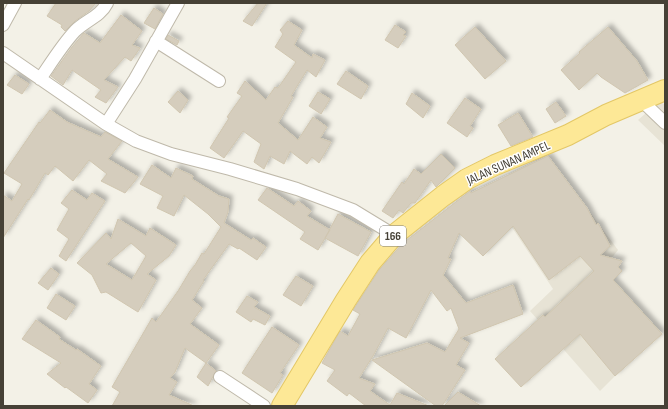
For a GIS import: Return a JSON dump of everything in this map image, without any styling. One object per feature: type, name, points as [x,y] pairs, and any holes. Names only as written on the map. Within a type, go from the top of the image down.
[{"type":"main road","name":"JALAN SUNAN AMPEL","points":[[282,406],[370,263],[394,235],[467,179],[495,165],[568,135],[606,115],[665,90]]},
{"type":"street","points":[[3,25],[15,3]]},
{"type":"street","points":[[40,79],[74,32],[84,23],[96,17],[107,3]]},
{"type":"street","points":[[106,124],[135,79],[178,3]]},
{"type":"street","points":[[156,41],[219,80]]},
{"type":"street","points":[[3,52],[106,124],[136,141],[171,154],[262,179],[353,210],[394,235]]},
{"type":"street","points":[[637,102],[665,124]]},
{"type":"street","points":[[220,378],[264,406]]},
{"type":"shaded area","points":[[660,101],[665,105],[665,146],[638,120]]},
{"type":"shaded area","points":[[547,154],[618,250],[603,269],[662,334],[600,391],[530,311],[553,289],[485,187]]},
{"type":"building","points":[[56,3],[96,3],[89,11],[75,21],[65,31],[61,27],[62,25],[47,16]]},
{"type":"building","points":[[258,3],[267,3],[252,26],[243,21]]},
{"type":"building","points":[[154,8],[163,14],[155,29],[144,23]]},
{"type":"building","points":[[121,15],[142,31],[132,45],[140,48],[131,61],[125,57],[104,80],[118,87],[106,103],[95,97],[101,90],[72,70],[63,85],[51,76],[84,33],[100,43]]},
{"type":"building","points":[[288,21],[302,30],[294,45],[312,58],[313,54],[325,60],[316,77],[307,70],[291,96],[293,97],[278,123],[298,140],[313,117],[327,127],[320,138],[331,142],[319,163],[312,157],[307,164],[290,151],[284,164],[270,156],[264,169],[254,162],[261,144],[243,131],[224,158],[210,148],[229,118],[227,117],[242,96],[237,93],[245,81],[266,100],[275,87],[278,88],[296,62],[275,47],[283,34],[280,30]]},
{"type":"building","points":[[395,25],[406,32],[403,35],[406,36],[398,48],[385,40]]},
{"type":"building","points":[[475,27],[506,61],[485,79],[455,45]]},
{"type":"building","points":[[608,27],[637,61],[648,80],[625,93],[597,73],[579,90],[561,70]]},
{"type":"building","points":[[168,35],[179,41],[177,45],[166,39]]},
{"type":"building","points":[[346,71],[368,86],[361,99],[337,84]]},
{"type":"building","points":[[15,75],[29,84],[22,94],[7,85]]},
{"type":"building","points":[[178,91],[188,100],[180,113],[168,102]]},
{"type":"building","points":[[318,92],[330,99],[321,114],[309,106]]},
{"type":"building","points":[[412,93],[430,106],[423,118],[406,104]]},
{"type":"building","points":[[465,98],[481,109],[470,126],[473,128],[467,137],[447,123]]},
{"type":"building","points":[[556,102],[566,116],[555,123],[546,109]]},
{"type":"building","points":[[50,110],[67,122],[101,137],[105,132],[122,141],[108,159],[138,177],[125,193],[101,181],[107,174],[89,160],[73,181],[55,166],[48,175],[45,173],[29,200],[28,199],[3,238],[3,195],[12,201],[22,184],[4,173],[39,122],[40,123]]},
{"type":"building","points":[[518,113],[533,137],[511,146],[498,125]]},
{"type":"building","points":[[441,154],[455,168],[436,187],[431,180],[415,203],[411,203],[403,213],[399,210],[393,218],[382,211],[402,182],[404,184],[414,169],[421,174]]},
{"type":"building","points":[[548,156],[587,208],[596,225],[598,223],[610,246],[600,255],[622,261],[618,267],[622,271],[613,280],[662,334],[615,376],[580,334],[521,387],[495,359],[543,315],[545,317],[594,271],[580,256],[549,280],[513,226],[483,256],[459,233],[448,258],[451,259],[443,275],[466,303],[513,285],[523,314],[460,338],[469,343],[456,365],[465,370],[442,406],[436,406],[372,360],[427,343],[445,352],[459,329],[451,308],[447,311],[431,290],[406,338],[388,328],[359,378],[375,384],[370,391],[390,405],[397,393],[429,406],[366,406],[349,393],[347,396],[327,381],[335,370],[322,363],[340,331],[348,336],[360,314],[353,310],[379,270],[402,244],[470,191],[471,193]]},
{"type":"building","points":[[152,165],[171,178],[176,168],[193,176],[192,179],[219,196],[229,199],[228,212],[224,223],[251,240],[253,238],[266,247],[257,260],[239,248],[238,249],[229,244],[203,280],[204,281],[192,300],[202,308],[190,324],[219,345],[206,363],[185,348],[175,372],[170,378],[177,382],[169,395],[194,406],[112,406],[120,392],[112,387],[152,318],[156,322],[202,253],[204,254],[221,227],[208,214],[184,195],[174,216],[157,208],[163,196],[140,184]]},
{"type":"building","points":[[267,188],[294,206],[298,201],[311,211],[307,216],[330,230],[318,250],[300,239],[305,232],[258,200]]},
{"type":"building","points":[[72,190],[87,200],[92,193],[105,201],[66,261],[59,256],[69,239],[57,230],[69,209],[61,203]]},
{"type":"building","points":[[338,214],[371,232],[358,256],[325,238]]},
{"type":"building","points":[[118,219],[146,236],[150,228],[176,245],[169,256],[147,274],[156,280],[138,312],[106,292],[101,293],[92,275],[77,263],[106,233],[111,239]],"holes":[[[131,243],[146,256],[132,280],[106,264]]]},
{"type":"building","points":[[51,268],[59,274],[48,290],[38,283]]},
{"type":"building","points":[[296,276],[313,286],[301,306],[283,295]]},
{"type":"building","points":[[56,294],[75,306],[66,320],[47,308]]},
{"type":"building","points":[[247,296],[258,302],[254,307],[270,316],[265,325],[253,319],[251,322],[236,312]]},
{"type":"building","points":[[36,320],[60,337],[59,339],[76,350],[77,349],[101,366],[89,384],[97,390],[88,403],[47,374],[61,363],[22,339]]},
{"type":"building","points":[[272,327],[299,345],[280,373],[283,375],[272,393],[242,373]]},
{"type":"building","points":[[206,363],[216,371],[208,386],[197,377]]},
{"type":"building","points":[[458,392],[481,406],[444,406]]}]
